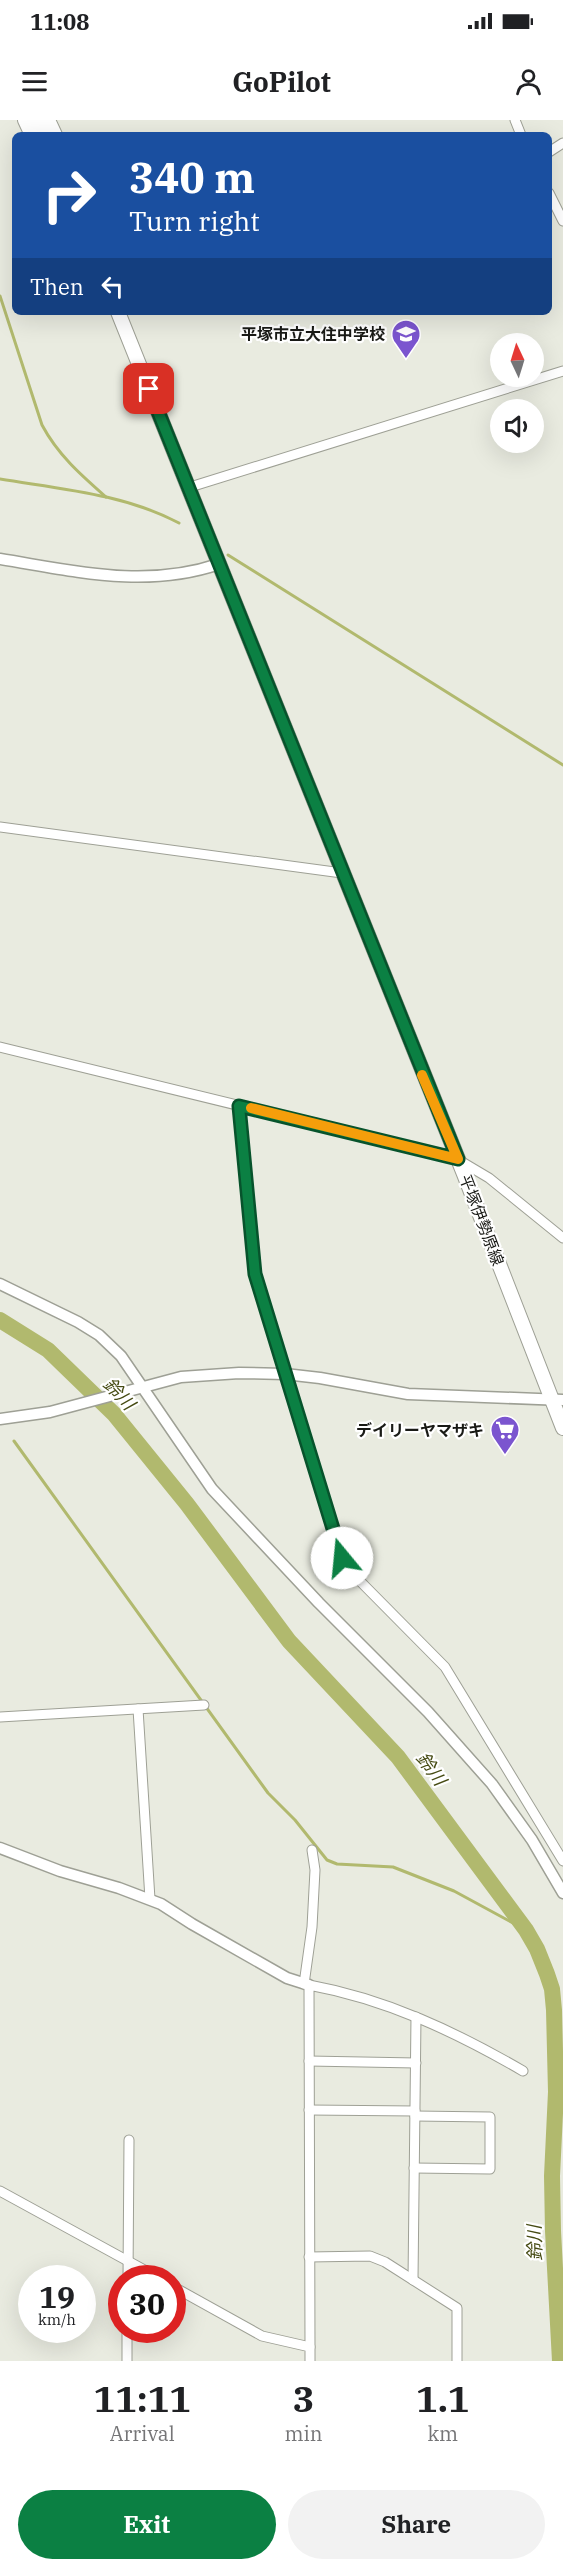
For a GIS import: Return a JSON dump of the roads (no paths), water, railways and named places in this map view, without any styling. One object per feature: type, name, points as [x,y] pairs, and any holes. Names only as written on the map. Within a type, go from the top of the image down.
[{"type":"main road","points":[[113,315],[134,349]]},
{"type":"main road","name":"平塚伊勢原線","points":[[119,315],[342,873],[557,1400],[563,1428]]},
{"type":"main road","points":[[124,315],[134,349]]},
{"type":"street","points":[[552,199],[563,221]]},
{"type":"street","points":[[187,488],[563,371]]},
{"type":"street","points":[[0,559],[133,578],[192,573],[219,564]]},
{"type":"street","points":[[0,827],[342,873]]},
{"type":"street","points":[[0,1047],[458,1159],[489,1178],[563,1238]]},
{"type":"street","points":[[239,1106],[255,1274],[342,1558],[349,1570],[445,1667],[563,1861]]},
{"type":"street","points":[[0,1284],[60,1311],[99,1335],[120,1356],[212,1489],[319,1603],[428,1712],[492,1784],[532,1840],[563,1893]]},
{"type":"street","points":[[0,1419],[55,1411],[181,1377],[239,1373],[285,1374],[408,1394],[557,1400]]},
{"type":"street","points":[[0,1717],[204,1705]]},
{"type":"street","points":[[138,1709],[150,1899]]},
{"type":"street","points":[[0,1848],[60,1872],[150,1899],[287,1978],[306,1985],[350,1993],[416,2017],[478,2045],[523,2071]]},
{"type":"street","points":[[310,2361],[309,2061],[306,1985],[315,1870],[312,1851]]},
{"type":"street","points":[[412,2280],[416,2017]]},
{"type":"street","points":[[309,2061],[416,2063]]},
{"type":"street","points":[[309,2110],[490,2117],[490,2169],[414,2168]]},
{"type":"street","points":[[128,2265],[129,2140]]},
{"type":"street","points":[[0,2191],[135,2265]]},
{"type":"street","points":[[309,2257],[370,2256],[385,2262],[457,2308],[457,2361]]},
{"type":"street","points":[[186,2294],[262,2336],[310,2347]]},
{"type":"street","points":[[127,2343],[127,2361]]},
{"type":"waterway","points":[[0,296],[42,425],[63,455],[106,497]]},
{"type":"waterway","points":[[0,479],[114,499],[158,513],[179,523]]},
{"type":"waterway","points":[[228,555],[563,765]]},
{"type":"waterway","name":"鈴川","points":[[0,1320],[48,1350],[114,1414],[187,1504],[289,1641],[398,1757],[526,1930],[537,1949],[552,1989],[554,2010],[556,2092],[552,2176],[560,2361]]},
{"type":"waterway","points":[[14,1441],[268,1793],[295,1820],[327,1860],[337,1864],[393,1867],[454,1891],[526,1930]]},
{"type":"place","name":"平塚市立大住中学校","points":[[406,360]]},
{"type":"place","name":"デイリーヤマザキ","points":[[505,1456]]}]
